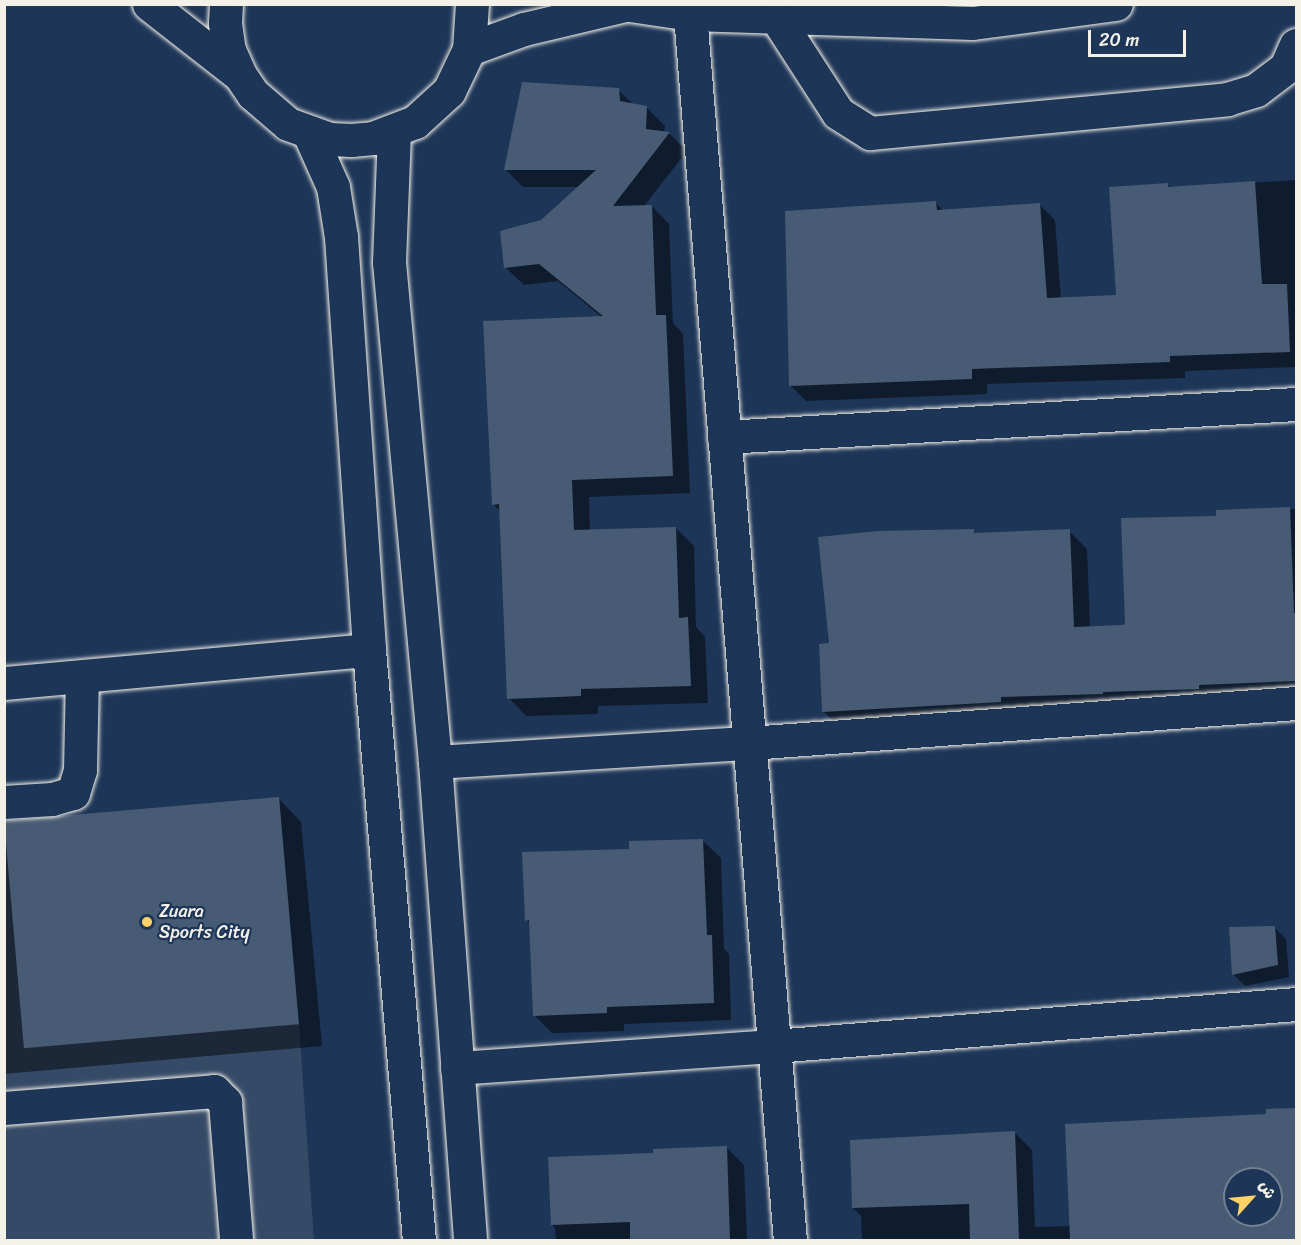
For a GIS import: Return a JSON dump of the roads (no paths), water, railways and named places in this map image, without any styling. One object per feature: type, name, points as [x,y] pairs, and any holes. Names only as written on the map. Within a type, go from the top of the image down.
[{"type":"street","points":[[149,4],[240,75]]},
{"type":"street","points":[[226,4],[225,22],[229,50],[240,75],[253,94],[288,124],[330,139],[351,140],[373,138],[394,132],[415,122],[449,91],[469,49],[472,4]]},
{"type":"street","points":[[469,49],[591,8],[624,5],[690,14],[776,17],[851,12],[973,23],[1116,4]]},
{"type":"street","points":[[690,14],[790,1240]]},
{"type":"street","points":[[776,17],[838,113],[870,133],[1227,99],[1256,90],[1286,67],[1296,45]]},
{"type":"street","points":[[394,132],[389,262],[435,762],[470,1240]]},
{"type":"street","points":[[309,133],[333,187],[341,237],[369,650],[419,1240]]},
{"type":"street","points":[[724,437],[1296,404]]},
{"type":"street","points":[[4,683],[369,650]]},
{"type":"street","points":[[4,802],[52,799],[73,793],[80,770],[82,677]]},
{"type":"street","points":[[435,762],[749,743],[1296,703]]},
{"type":"street","points":[[457,1068],[774,1046],[1296,1004]]},
{"type":"street","points":[[4,1108],[214,1092],[225,1102],[236,1240]]},
{"type":"place","name":"Zuara Sports City","points":[[147,922]]}]
